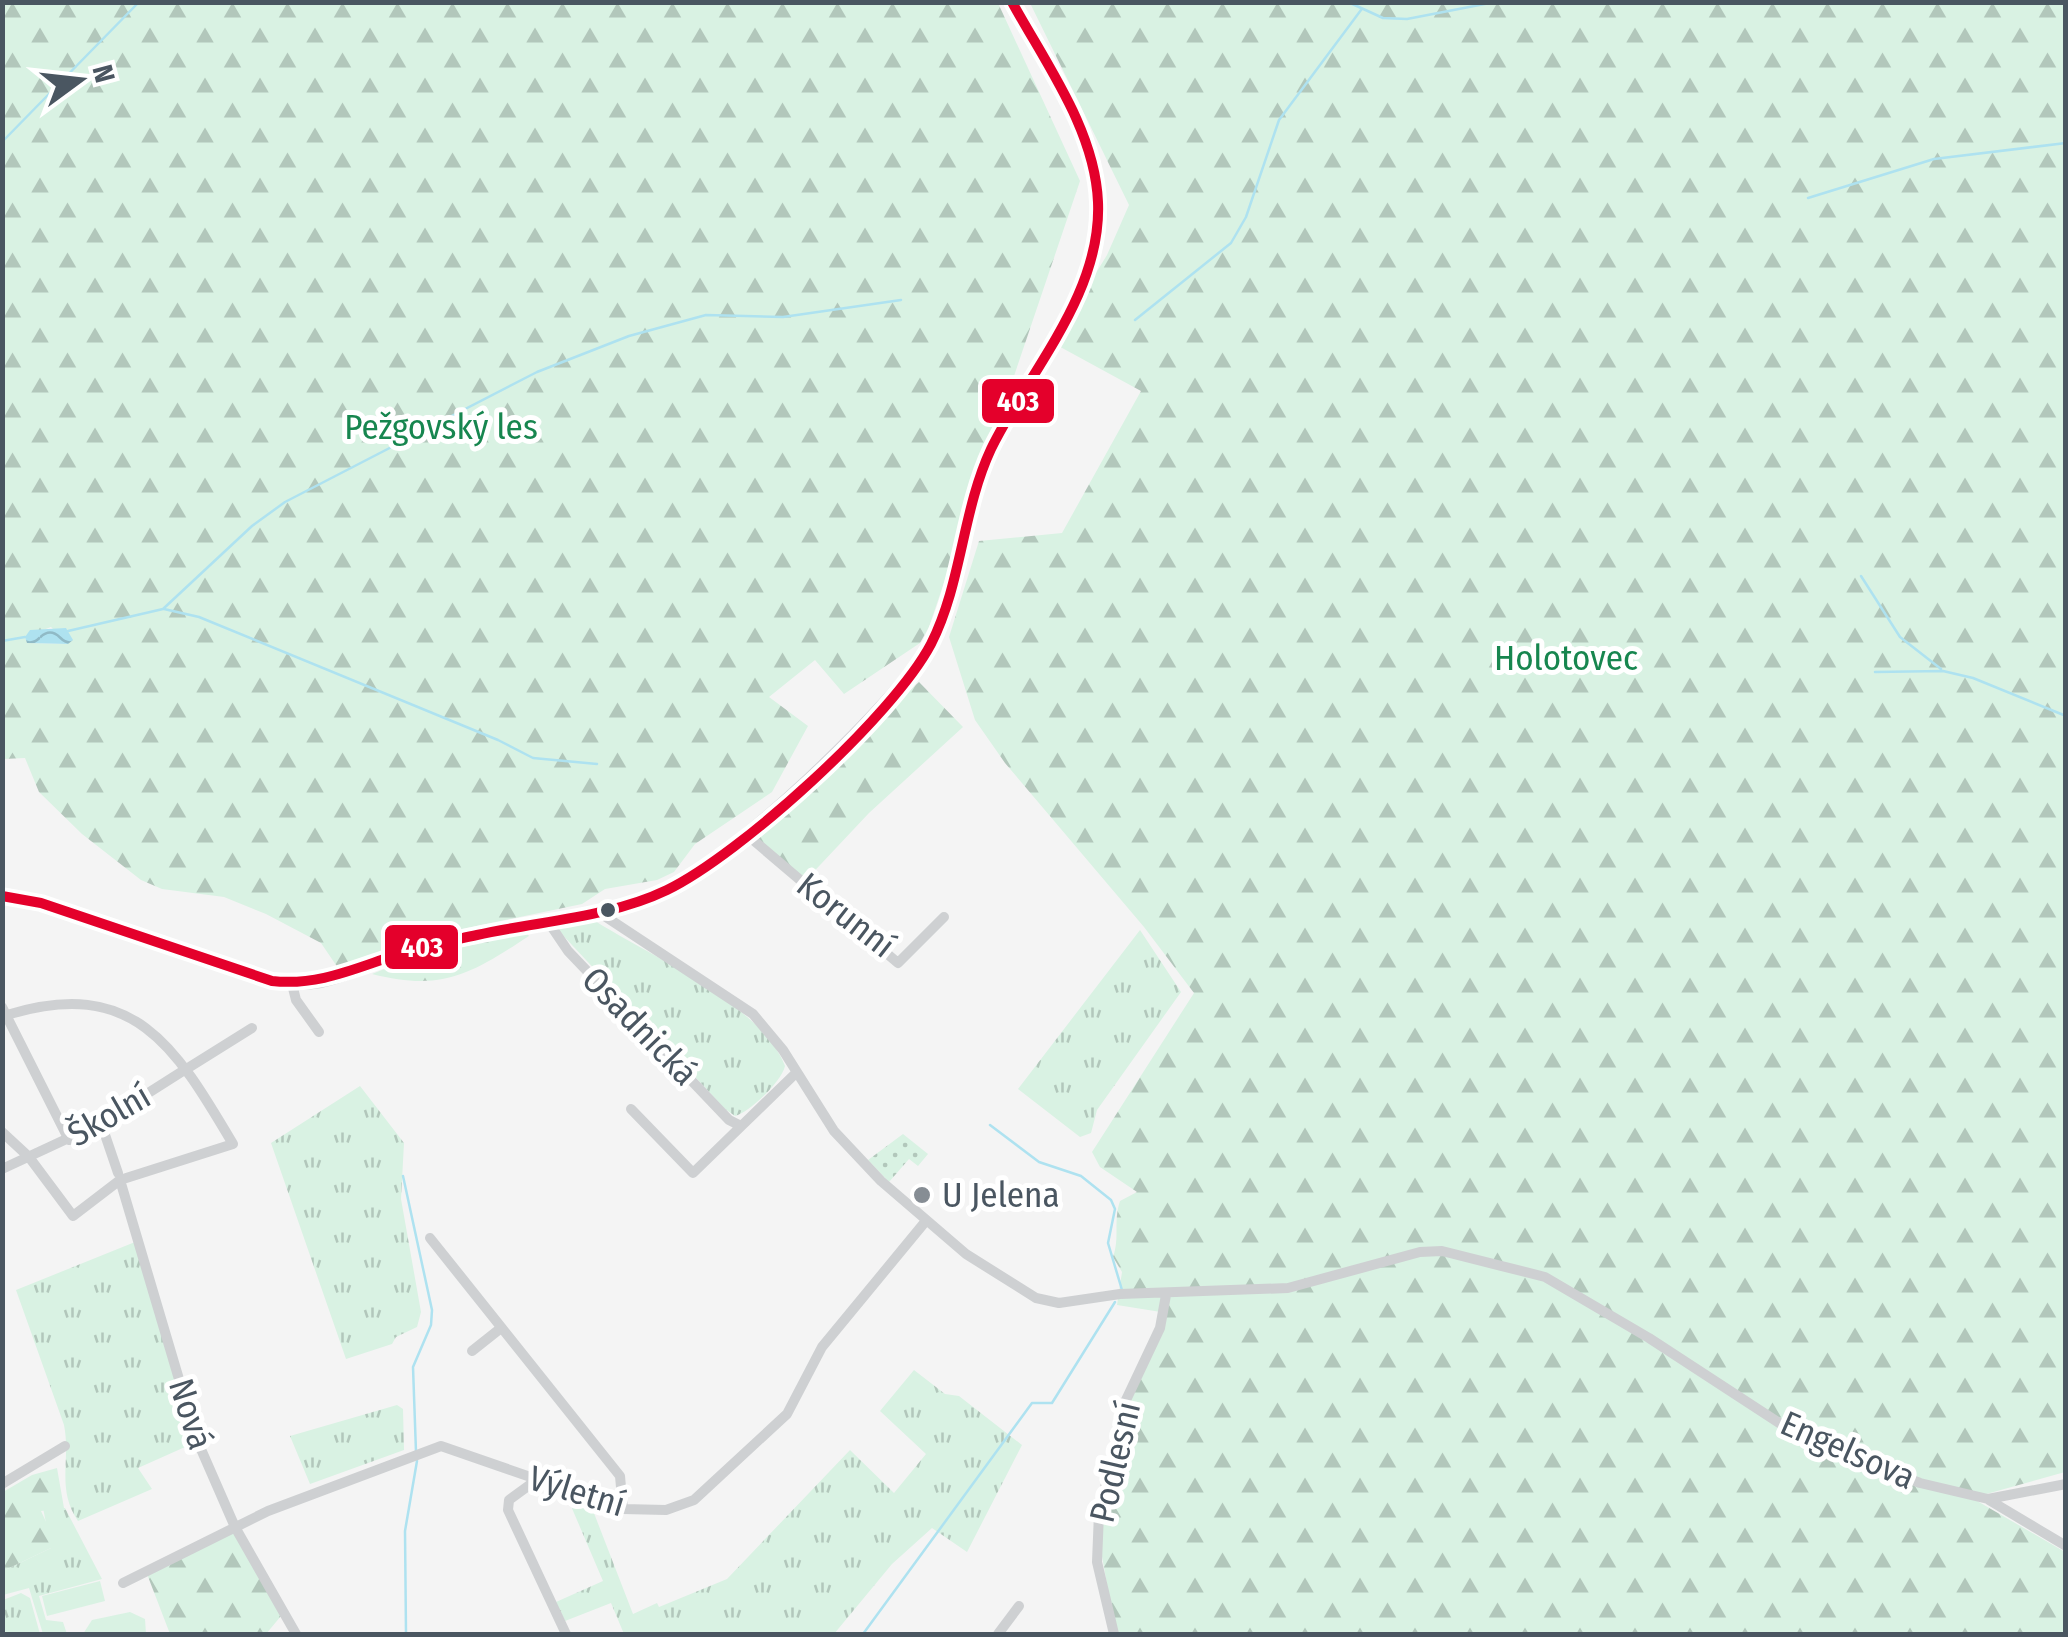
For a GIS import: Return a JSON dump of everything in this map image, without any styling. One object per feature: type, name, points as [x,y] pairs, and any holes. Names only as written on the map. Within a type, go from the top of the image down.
[{"type":"street","points":[[2,896],[40,903],[299,985],[388,957],[597,911],[669,890],[699,874],[746,834],[899,692],[912,674],[931,642],[990,452],[1049,344],[1092,253],[1098,207],[1093,164],[1079,128],[1012,2]]},
{"type":"street","name":"Korunní","points":[[746,834],[898,963],[944,917]]},
{"type":"street","points":[[597,911],[753,1014],[834,1130],[925,1222],[1036,1298],[1059,1302],[1120,1294],[1166,1295]]},
{"type":"street","name":"Osadnická","points":[[546,920],[568,951],[729,1120],[741,1126]]},
{"type":"street","points":[[299,985],[296,1000],[319,1032]]},
{"type":"street","points":[[69,1140],[5,1011],[49,1002],[96,1005],[157,1037],[187,1069],[233,1144],[119,1177]]},
{"type":"street","name":"Školní","points":[[30,1157],[101,1123],[252,1028]]},
{"type":"street","name":"Osadnická","points":[[632,1109],[693,1174],[796,1073]]},
{"type":"street","name":"Nová","points":[[101,1123],[197,1440],[235,1528],[296,1634]]},
{"type":"street","name":"Školní","points":[[2,1132],[30,1157],[72,1216],[119,1177]]},
{"type":"street","points":[[2,1169],[30,1157]]},
{"type":"street","name":"Výletní","points":[[123,1583],[235,1528],[441,1446],[623,1509],[666,1510],[694,1500],[779,1422],[822,1347],[925,1222]]},
{"type":"street","points":[[430,1238],[620,1476],[623,1509]]},
{"type":"street","name":"Engelsova","points":[[1166,1295],[1288,1288],[1420,1252],[1442,1251],[1545,1277],[1650,1338],[1799,1436],[1920,1483],[1988,1499],[2066,1484]]},
{"type":"street","name":"Podlesní","points":[[1114,1634],[1097,1562],[1099,1513],[1126,1400],[1160,1328],[1166,1295]]},
{"type":"street","points":[[472,1351],[501,1328]]},
{"type":"street","points":[[2,1484],[65,1446]]},
{"type":"street","points":[[535,1481],[510,1500],[508,1510],[566,1634]]},
{"type":"street","points":[[1988,1499],[2066,1546]]},
{"type":"street","points":[[998,1634],[1019,1606]]},
{"type":"green space","name":"Pežgovský les","points":[[2,3],[998,3],[1080,181],[929,627],[920,643],[844,694],[815,660],[769,697],[808,726],[772,792],[695,844],[674,872],[657,880],[605,889],[582,904],[448,932],[338,968],[321,943],[266,914],[224,897],[162,889],[141,880],[82,834],[39,792],[25,758],[3,759]],"holes":[[[51,627],[68,644],[28,643],[25,637]]]},
{"type":"green space","name":"Holotovec","points":[[1030,3],[2065,3],[2065,1472],[1972,1498],[2065,1552],[2065,1634],[1116,1634],[1099,1540],[1127,1402],[1167,1313],[1117,1305],[1122,1272],[1113,1257],[1118,1209],[1120,1201],[1137,1192],[1100,1167],[1092,1152],[1194,993],[1144,927],[1005,763],[975,720],[949,637],[979,541],[1062,533],[1141,391],[1053,343],[1107,255],[1129,205]]},
{"type":"green space","points":[[919,682],[963,727],[869,813],[805,881],[754,836]]},
{"type":"green space","points":[[595,921],[702,983],[753,1022],[785,1066],[764,1096],[735,1116],[725,1109],[558,930],[577,922]]},
{"type":"green space","points":[[1140,930],[1181,992],[1097,1110],[1091,1133],[1080,1137],[1018,1089]]},
{"type":"green space","points":[[526,932],[529,936],[455,976],[418,981],[372,974],[404,961]]},
{"type":"green space","points":[[360,1086],[404,1143],[401,1199],[421,1312],[417,1327],[396,1337],[392,1344],[346,1359],[271,1143]]},
{"type":"green space","points":[[903,1134],[928,1154],[918,1166],[909,1159],[889,1182],[868,1160]]},
{"type":"green space","points":[[135,1242],[194,1443],[138,1468],[152,1489],[78,1521],[66,1486],[64,1425],[16,1290]]},
{"type":"green space","points":[[914,1370],[945,1394],[959,1396],[1022,1445],[967,1552],[932,1528],[892,1564],[834,1634],[624,1634],[611,1603],[565,1621],[556,1602],[603,1581],[568,1499],[592,1508],[633,1614],[657,1603],[659,1607],[727,1579],[850,1450],[894,1493],[926,1454],[880,1411]]},
{"type":"green space","points":[[397,1405],[403,1409],[404,1450],[310,1484],[290,1436]]},
{"type":"green space","points":[[57,1468],[64,1508],[41,1511],[55,1541],[51,1548],[3,1571],[3,1492],[32,1475]]},
{"type":"green space","points":[[43,1508],[65,1508],[102,1579],[39,1596],[46,1620],[63,1622],[67,1634],[43,1634],[29,1588],[3,1595],[3,1571],[51,1548]]},
{"type":"green space","points":[[235,1532],[281,1616],[266,1634],[170,1634],[147,1574]]},
{"type":"green space","points":[[100,1581],[105,1601],[47,1616],[42,1596]]},
{"type":"green space","points":[[21,1593],[30,1598],[40,1634],[3,1634],[3,1600]]},
{"type":"green space","points":[[130,1612],[145,1619],[146,1634],[83,1634],[92,1620]]},
{"type":"water","points":[[66,628],[73,640],[68,644],[27,643],[25,637],[30,630]]},
{"type":"waterway","points":[[2,142],[139,2]]},
{"type":"waterway","points":[[1348,2],[1383,18],[1407,19],[1495,2]]},
{"type":"waterway","points":[[1135,320],[1231,243],[1246,217],[1279,120],[1361,10]]},
{"type":"waterway","points":[[1808,198],[1934,159],[2066,143]]},
{"type":"waterway","points":[[68,631],[163,609],[252,526],[285,502],[537,372],[629,336],[706,315],[783,317],[901,300]]},
{"type":"waterway","points":[[1861,576],[1900,637],[1941,669]]},
{"type":"waterway","points":[[164,609],[199,617],[533,758],[597,764]]},
{"type":"waterway","points":[[2,641],[25,637]]},
{"type":"waterway","points":[[1875,672],[1943,671],[1973,678],[2066,716]]},
{"type":"waterway","points":[[990,1125],[1039,1162],[1081,1176],[1111,1200],[1115,1209],[1108,1243],[1122,1290]]},
{"type":"waterway","points":[[403,1176],[432,1310],[431,1325],[413,1367],[416,1452]]},
{"type":"waterway","points":[[863,1634],[1032,1403],[1052,1403],[1115,1302]]},
{"type":"waterway","points":[[406,1634],[405,1531],[417,1461]]},
{"type":"transit line","name":"403","points":[[2,896],[41,903],[272,981],[305,981],[426,946],[598,913],[645,899],[698,872],[773,815],[884,708],[931,644],[949,597],[974,497],[991,449],[1060,331],[1088,268],[1096,236],[1098,202],[1088,149],[1067,98],[1012,2]]},
{"type":"place","name":"U Jelena","points":[[922,1195]]}]
